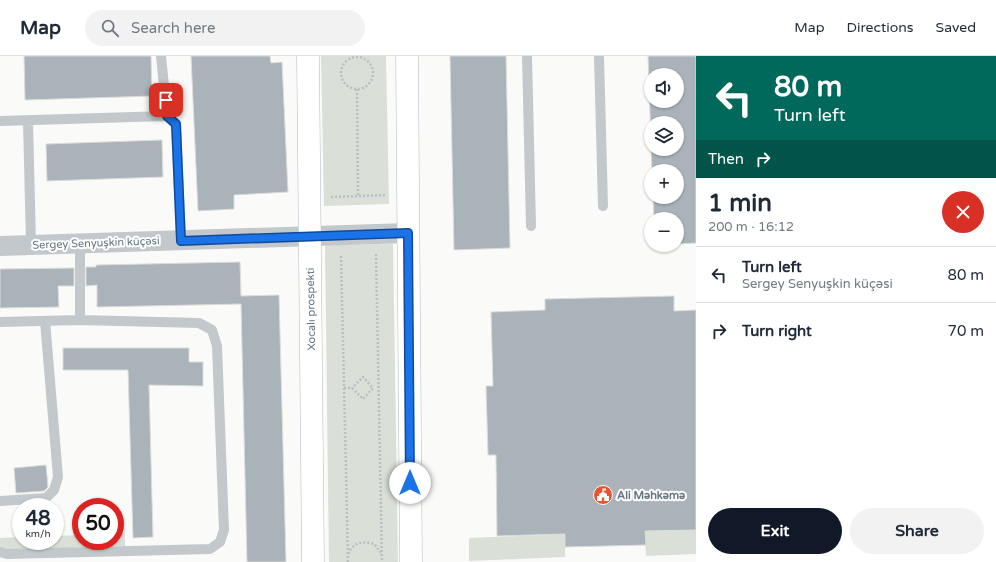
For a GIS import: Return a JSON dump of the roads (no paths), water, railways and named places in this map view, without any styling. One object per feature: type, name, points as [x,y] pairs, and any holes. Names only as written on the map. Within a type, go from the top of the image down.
[{"type":"main road","name":"Xocalı prospekti","points":[[308,56],[313,562]]},
{"type":"main road","points":[[407,56],[411,562]]},
{"type":"street","name":"Sergey Senyuşkin küçəsi","points":[[0,246],[408,233]]},
{"type":"lane","points":[[161,56],[167,116],[176,124],[181,241]]},
{"type":"lane","points":[[527,56],[530,226]]},
{"type":"lane","points":[[599,56],[603,206]]},
{"type":"lane","points":[[0,121],[167,116]]},
{"type":"lane","points":[[28,121],[31,245]]},
{"type":"lane","points":[[80,244],[80,320]]},
{"type":"lane","points":[[0,322],[80,320],[199,323],[212,330],[217,346],[224,530],[220,542],[210,549],[7,554],[0,552]]},
{"type":"lane","points":[[0,501],[46,498],[54,490],[58,477],[45,321]]},
{"type":"place","name":"Ali Məhkəmə","points":[[603,495]]}]
